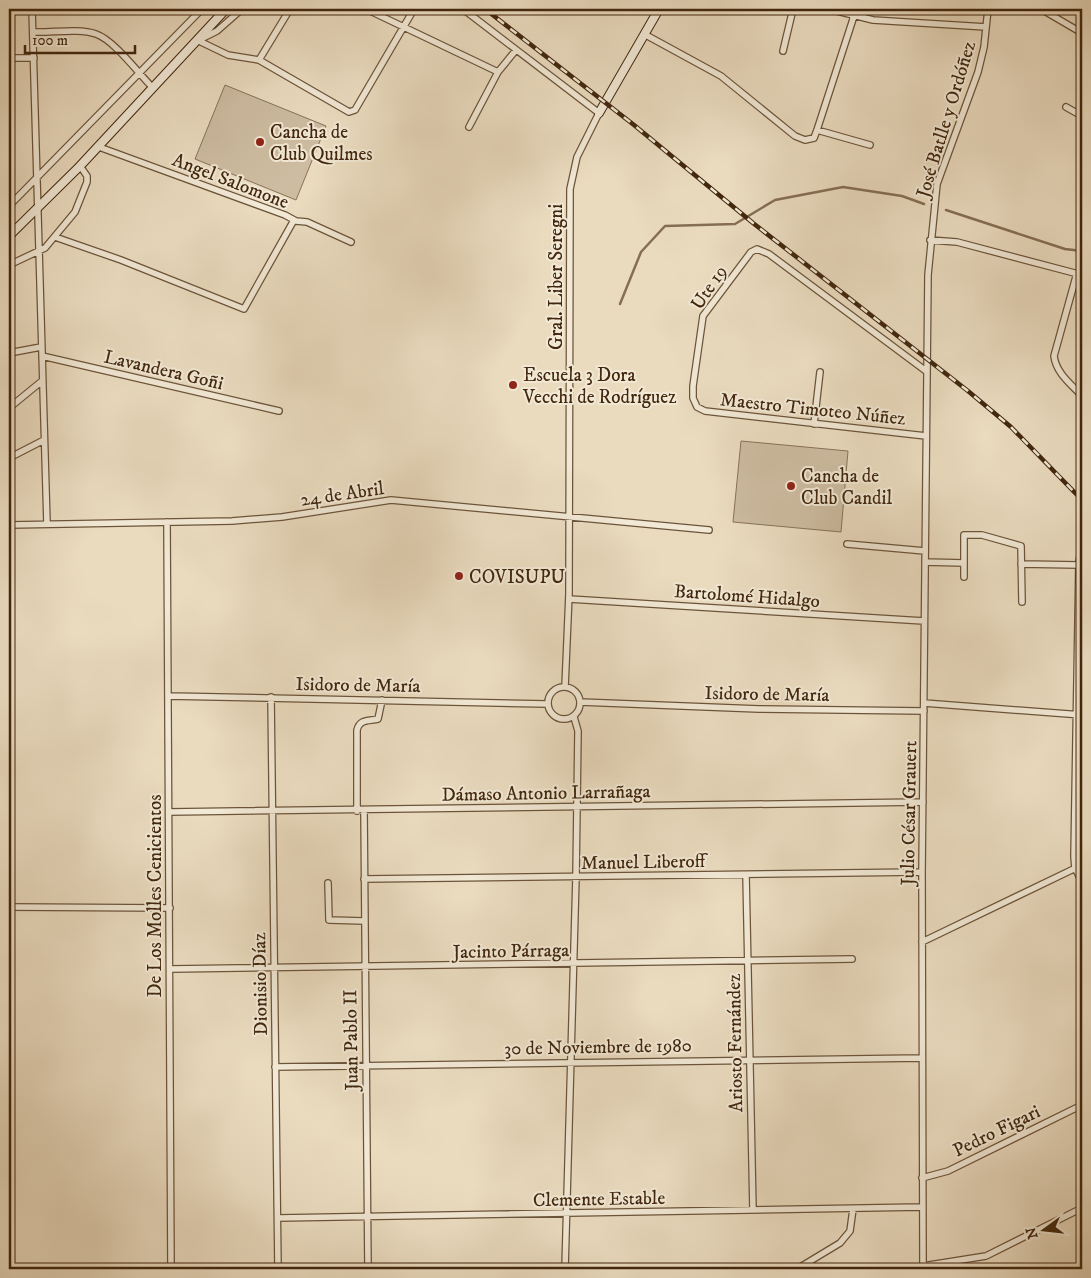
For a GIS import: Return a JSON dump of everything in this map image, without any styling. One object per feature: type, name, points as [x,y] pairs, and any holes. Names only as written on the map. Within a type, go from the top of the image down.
[{"type":"street","points":[[32,9],[47,524]]},
{"type":"street","points":[[9,206],[202,9]]},
{"type":"street","points":[[9,236],[99,147],[226,9]]},
{"type":"street","points":[[197,40],[217,31],[242,9]]},
{"type":"street","points":[[259,60],[290,9]]},
{"type":"street","points":[[366,9],[498,72]]},
{"type":"street","points":[[197,40],[228,55],[259,60],[349,112],[355,110],[414,9]]},
{"type":"street","points":[[463,9],[599,113],[659,9]]},
{"type":"street","points":[[783,50],[794,9]]},
{"type":"street","points":[[829,9],[986,27]]},
{"type":"street","name":"José Batlle y Ordóñez","points":[[926,357],[930,240],[937,184],[978,72],[988,9]]},
{"type":"street","points":[[1040,9],[1082,33]]},
{"type":"street","points":[[644,34],[721,76],[795,136],[805,140],[814,138],[855,13]]},
{"type":"street","points":[[33,32],[85,33],[100,36],[153,88]]},
{"type":"street","points":[[468,127],[498,72],[516,50]]},
{"type":"street","points":[[9,58],[34,58]]},
{"type":"street","points":[[1066,107],[1082,116]]},
{"type":"street","name":"Gral. Liber Seregni","points":[[566,687],[569,515],[570,189],[577,157],[599,113]]},
{"type":"street","points":[[817,130],[870,145]]},
{"type":"street","name":"Angel Salomone","points":[[99,147],[294,220],[307,222],[351,242]]},
{"type":"street","points":[[9,265],[39,252],[50,244],[75,212],[83,195],[87,176],[80,166]]},
{"type":"street","points":[[55,237],[122,260],[244,309],[294,220]]},
{"type":"street","points":[[930,240],[958,242],[1079,274],[1054,356],[1055,364],[1060,372],[1082,396]]},
{"type":"street","name":"Ute 19","points":[[697,407],[693,398],[693,386],[703,316],[751,252],[757,249],[769,254],[926,372]]},
{"type":"street","points":[[9,353],[41,347]]},
{"type":"street","name":"Lavandera Goñi","points":[[42,356],[280,411]]},
{"type":"street","name":"Julio César Grauert","points":[[922,1268],[922,872],[926,357]]},
{"type":"street","points":[[814,424],[820,372]]},
{"type":"street","points":[[9,408],[42,381]]},
{"type":"street","name":"Maestro Timoteo Núñez","points":[[697,407],[712,412],[926,436]]},
{"type":"street","points":[[9,458],[44,440]]},
{"type":"street","name":"24 de Abril","points":[[9,525],[232,521],[282,517],[382,500],[569,515],[709,530]]},
{"type":"street","name":"De Los Molles Cenicientos","points":[[167,522],[171,1269]]},
{"type":"street","points":[[964,577],[964,535],[982,535],[1021,546],[1022,602]]},
{"type":"street","points":[[1082,543],[1079,565],[1079,714],[1074,857],[1082,882]]},
{"type":"street","points":[[848,544],[925,551]]},
{"type":"street","points":[[925,562],[964,563]]},
{"type":"street","points":[[1021,564],[1079,565]]},
{"type":"street","name":"Bartolomé Hidalgo","points":[[568,599],[924,621]]},
{"type":"street","points":[[566,687],[577,694],[580,702],[579,710],[574,716],[566,720],[557,718],[550,712],[548,704],[551,693],[558,688],[566,687]]},
{"type":"street","name":"Isidoro de María","points":[[168,696],[548,704]]},
{"type":"street","name":"Dionisio Díaz","points":[[271,697],[278,1269]]},
{"type":"street","points":[[357,810],[358,725],[365,720],[378,719],[382,700]]},
{"type":"street","name":"Isidoro de María","points":[[580,702],[759,709],[924,711]]},
{"type":"street","points":[[924,703],[1079,714]]},
{"type":"street","points":[[564,1269],[576,877],[578,731],[574,716]]},
{"type":"street","name":"Dámaso Antonio Larrañaga","points":[[169,812],[364,811],[577,806],[923,802]]},
{"type":"street","name":"Juan Pablo II","points":[[364,811],[364,1065],[368,1269]]},
{"type":"street","points":[[922,942],[1082,865]]},
{"type":"street","name":"Manuel Liberoff","points":[[364,879],[922,872]]},
{"type":"street","name":"Ariosto Fernández","points":[[746,875],[753,1210]]},
{"type":"street","points":[[328,883],[329,920],[364,921]]},
{"type":"street","points":[[9,907],[170,908]]},
{"type":"street","name":"Jacinto Párraga","points":[[170,970],[852,959]]},
{"type":"street","name":"30 de Noviembre de 1980","points":[[276,1067],[922,1058]]},
{"type":"street","name":"Pedro Figari","points":[[922,1178],[948,1171],[1082,1105]]},
{"type":"street","name":"Clemente Estable","points":[[278,1218],[853,1210],[922,1207]]},
{"type":"street","points":[[922,1268],[986,1256],[1082,1208]]},
{"type":"street","points":[[797,1269],[840,1243],[850,1231],[853,1210]]},
{"type":"shaded area","name":"Cancha de Club Quilmes","points":[[225,85],[326,126],[296,200],[195,159]]},
{"type":"shaded area","name":"Cancha de Club Candil","points":[[741,441],[848,451],[841,532],[733,522]]},
{"type":"waterway","points":[[620,304],[641,252],[665,226],[735,224],[775,200],[843,187],[902,196],[924,204]]},
{"type":"waterway","points":[[946,210],[1065,249],[1082,251]]},
{"type":"railway","points":[[485,9],[634,125],[753,223],[968,391],[1011,427],[1082,500]]},
{"type":"place","name":"Cancha de Club Quilmes","points":[[260,142]]},
{"type":"place","name":"Escuela 3 Dora Vecchi de Rodríguez","points":[[513,385]]},
{"type":"place","name":"Cancha de Club Candil","points":[[791,486]]},
{"type":"place","name":"COVISUPU","points":[[459,576]]}]
